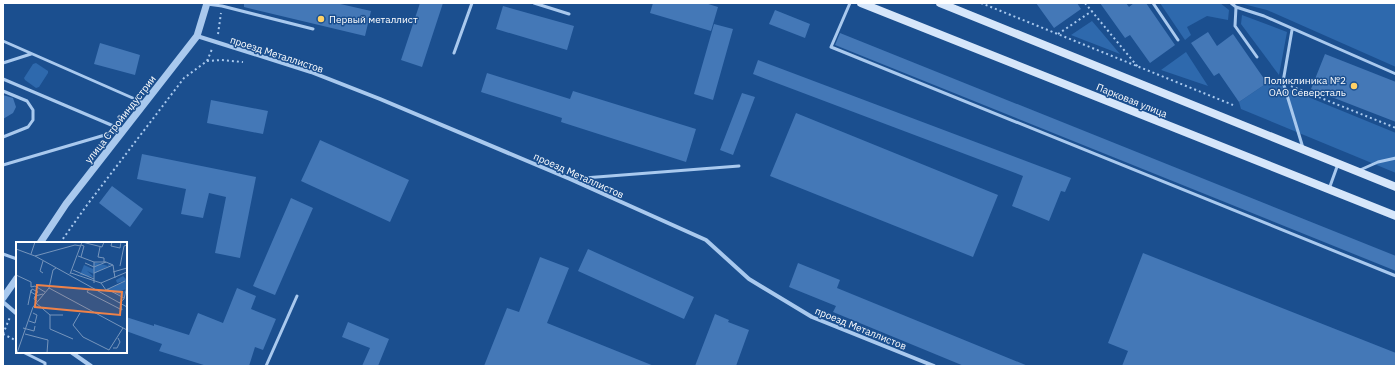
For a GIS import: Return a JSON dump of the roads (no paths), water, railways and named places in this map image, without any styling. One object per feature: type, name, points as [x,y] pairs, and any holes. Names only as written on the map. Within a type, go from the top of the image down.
[{"type":"main road","name":"Парковая улица","points":[[860,3],[1396,216]]},
{"type":"main road","name":"Парковая улица","points":[[940,3],[1396,188]]},
{"type":"street","name":"улица Стройиндустрии","points":[[41,242],[66,204],[197,36],[207,4]]},
{"type":"street","name":"проезд Металлистов","points":[[197,36],[311,72],[380,98],[570,179],[706,240],[749,279],[812,317],[934,366]]},
{"type":"street","points":[[3,298],[16,279]]},
{"type":"street","points":[[3,302],[16,313]]},
{"type":"street","points":[[72,353],[91,366]]},
{"type":"lane","points":[[454,53],[472,3]]},
{"type":"lane","points":[[534,3],[569,14]]},
{"type":"lane","points":[[850,3],[831,48],[1396,276]]},
{"type":"lane","points":[[1153,3],[1178,40]]},
{"type":"lane","points":[[1231,3],[1236,7],[1264,16],[1292,30],[1396,74]]},
{"type":"lane","points":[[207,4],[222,6],[313,29]]},
{"type":"lane","points":[[1236,7],[1235,26],[1257,57]]},
{"type":"lane","points":[[1292,30],[1283,82],[1304,151]]},
{"type":"lane","points":[[3,41],[144,103]]},
{"type":"lane","points":[[3,63],[31,54]]},
{"type":"lane","points":[[3,79],[124,130]]},
{"type":"lane","points":[[3,91],[27,101],[33,110],[33,120],[28,127],[3,137]]},
{"type":"lane","points":[[3,165],[124,130]]},
{"type":"lane","points":[[1356,172],[1378,162],[1396,158]]},
{"type":"lane","points":[[1329,189],[1338,164]]},
{"type":"lane","points":[[570,179],[739,166]]},
{"type":"lane","points":[[3,254],[16,259]]},
{"type":"lane","points":[[266,366],[297,296]]},
{"type":"lane","points":[[25,353],[45,363],[45,366]]},
{"type":"place","name":"Первый металлист","points":[[321,19]]},
{"type":"place","name":"Поликлиника №2 ОАО Северсталь","points":[[1354,86]]}]
